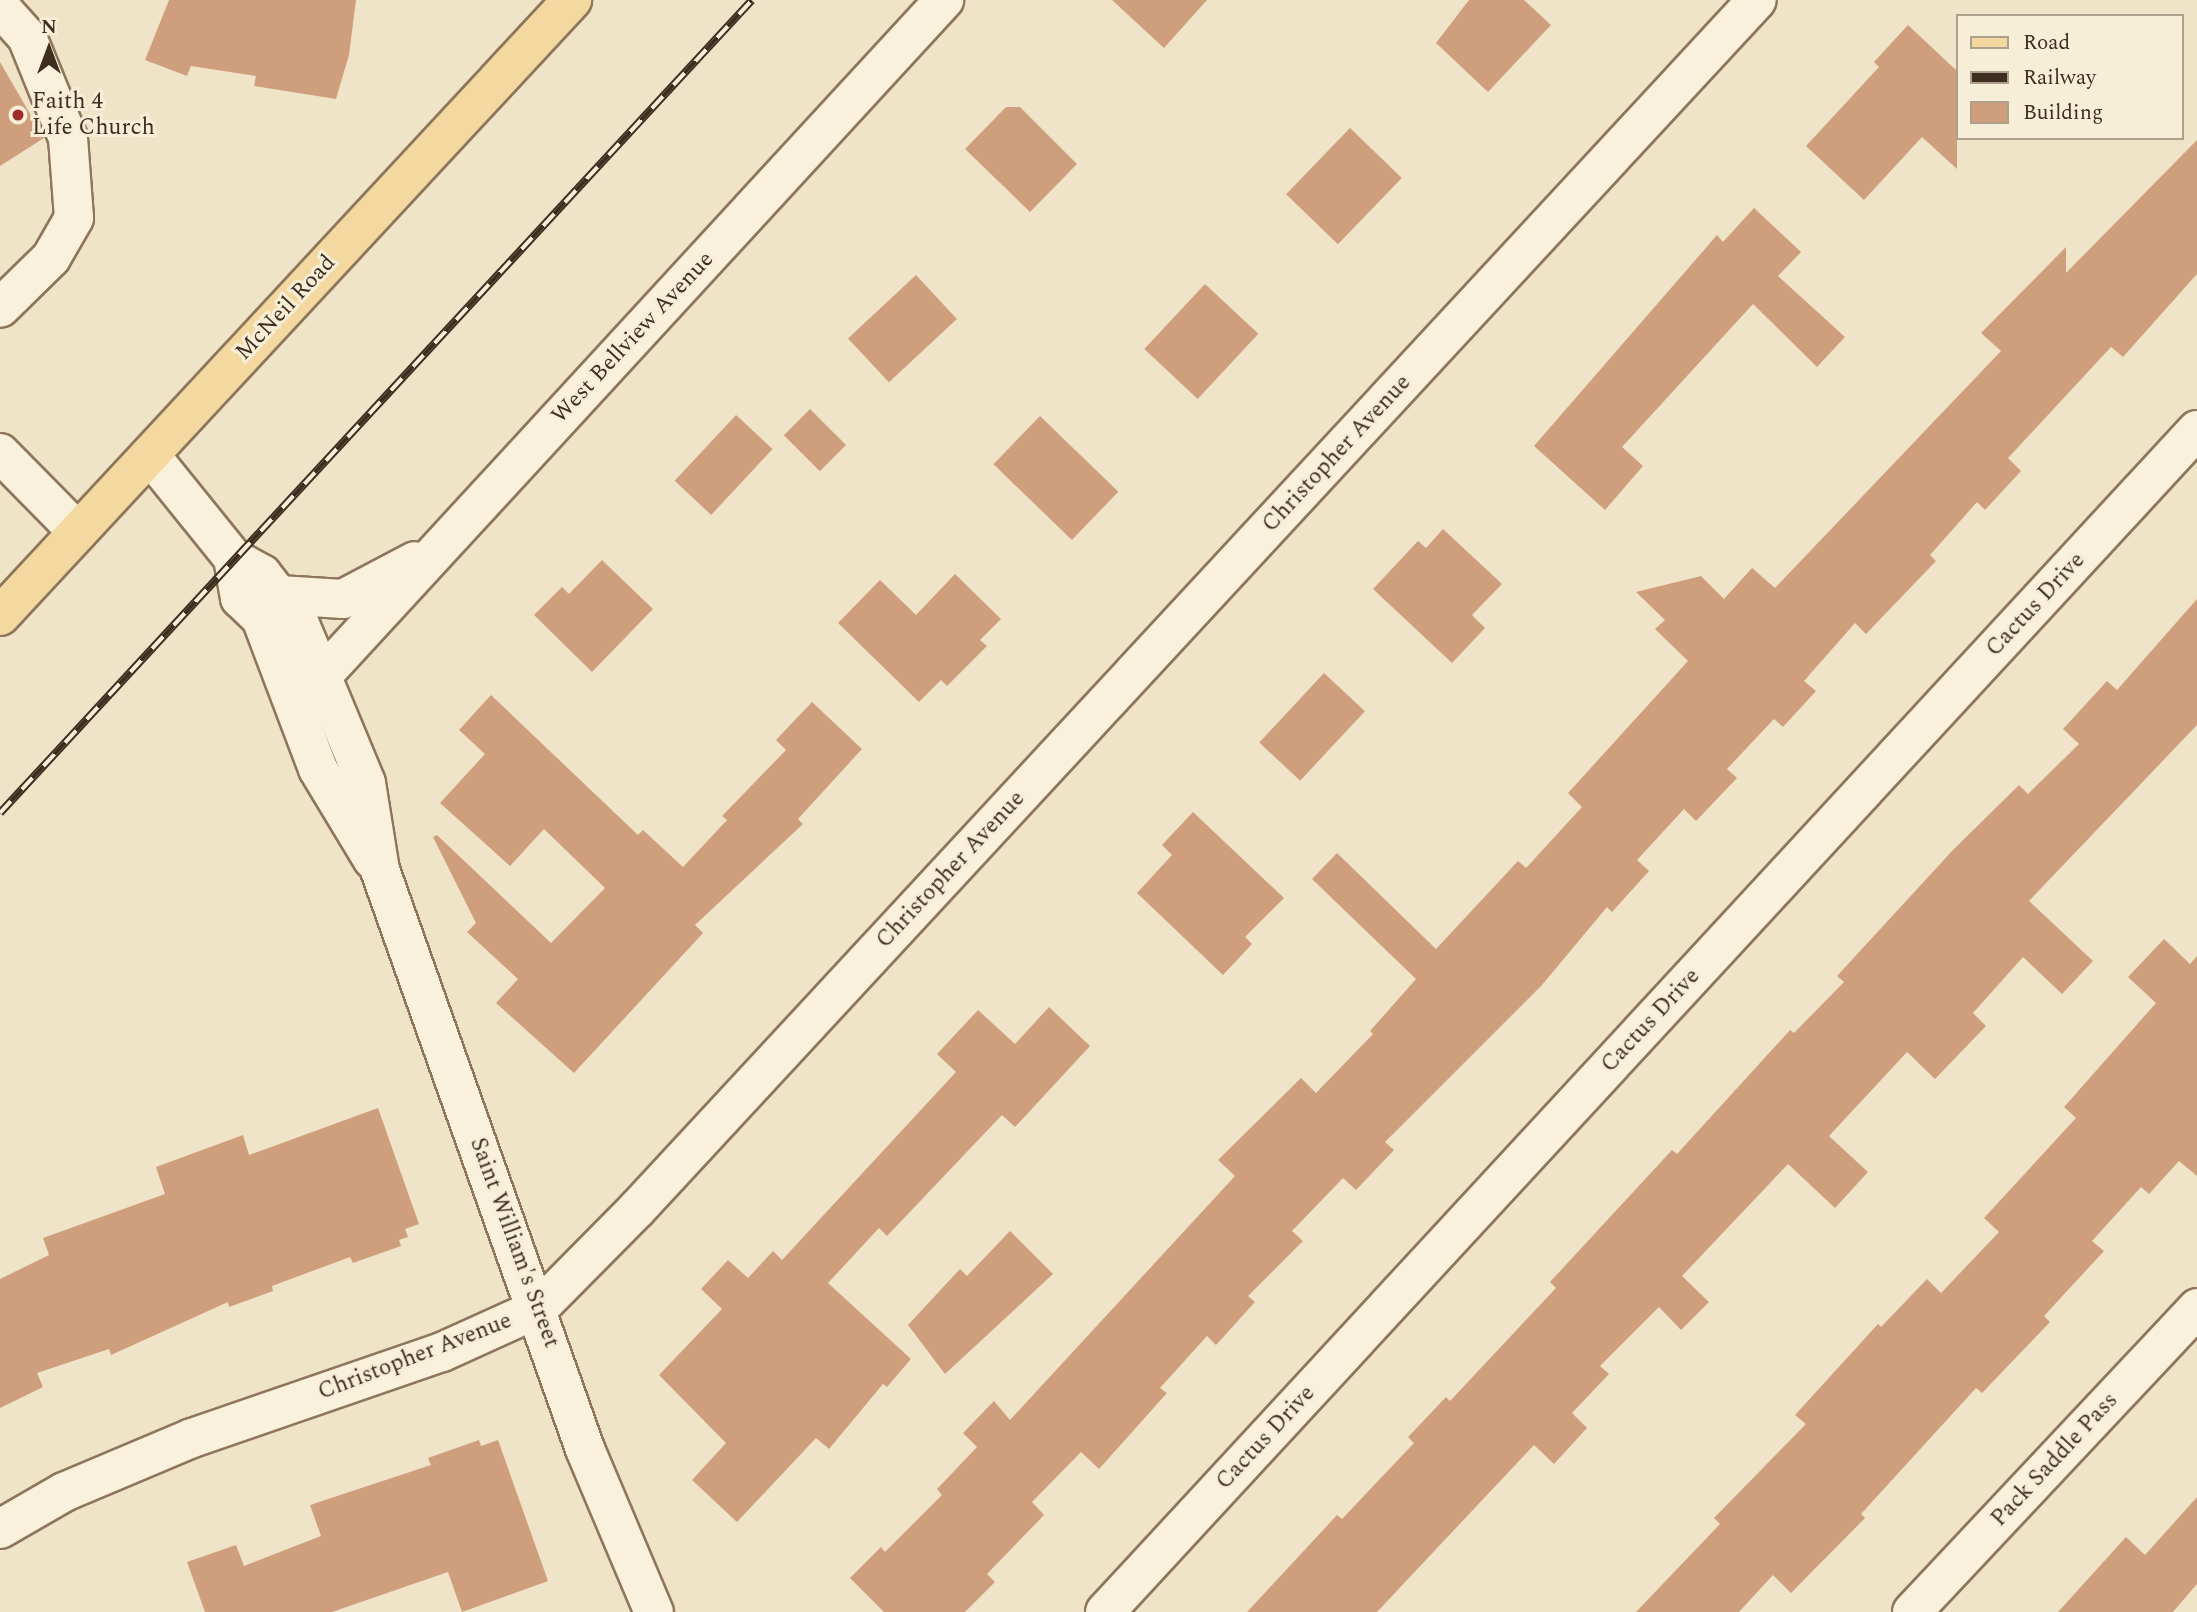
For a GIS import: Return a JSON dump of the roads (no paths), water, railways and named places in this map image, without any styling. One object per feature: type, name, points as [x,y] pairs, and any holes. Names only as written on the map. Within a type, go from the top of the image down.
[{"type":"main road","name":"McNeil Road","points":[[0,616],[572,0]]},
{"type":"street","name":"West Bellview Avenue","points":[[322,676],[944,0]]},
{"type":"street","name":"Christopher Avenue","points":[[0,1529],[64,1492],[192,1438],[442,1352],[539,1308],[655,1189],[1757,0]]},
{"type":"street","points":[[0,7],[27,37],[68,138],[74,218],[51,258],[0,308]]},
{"type":"street","name":"Cactus Drive","points":[[1105,1612],[2197,430]]},
{"type":"street","points":[[0,453],[78,532]]},
{"type":"street","name":"Saint William's Street","points":[[150,455],[233,558],[262,574],[299,622],[366,783],[380,870],[539,1308],[585,1449],[654,1612]]},
{"type":"street","points":[[279,595],[343,600],[442,547]]},
{"type":"street","name":"Saint William's Street","points":[[233,558],[240,598],[261,618],[318,769],[380,870]]},
{"type":"street","name":"Pack Saddle Pass","points":[[1912,1612],[2197,1308]]},
{"type":"railway","points":[[0,813],[752,0]]},
{"type":"place","name":"Faith 4 Life Church","points":[[18,115]]}]
